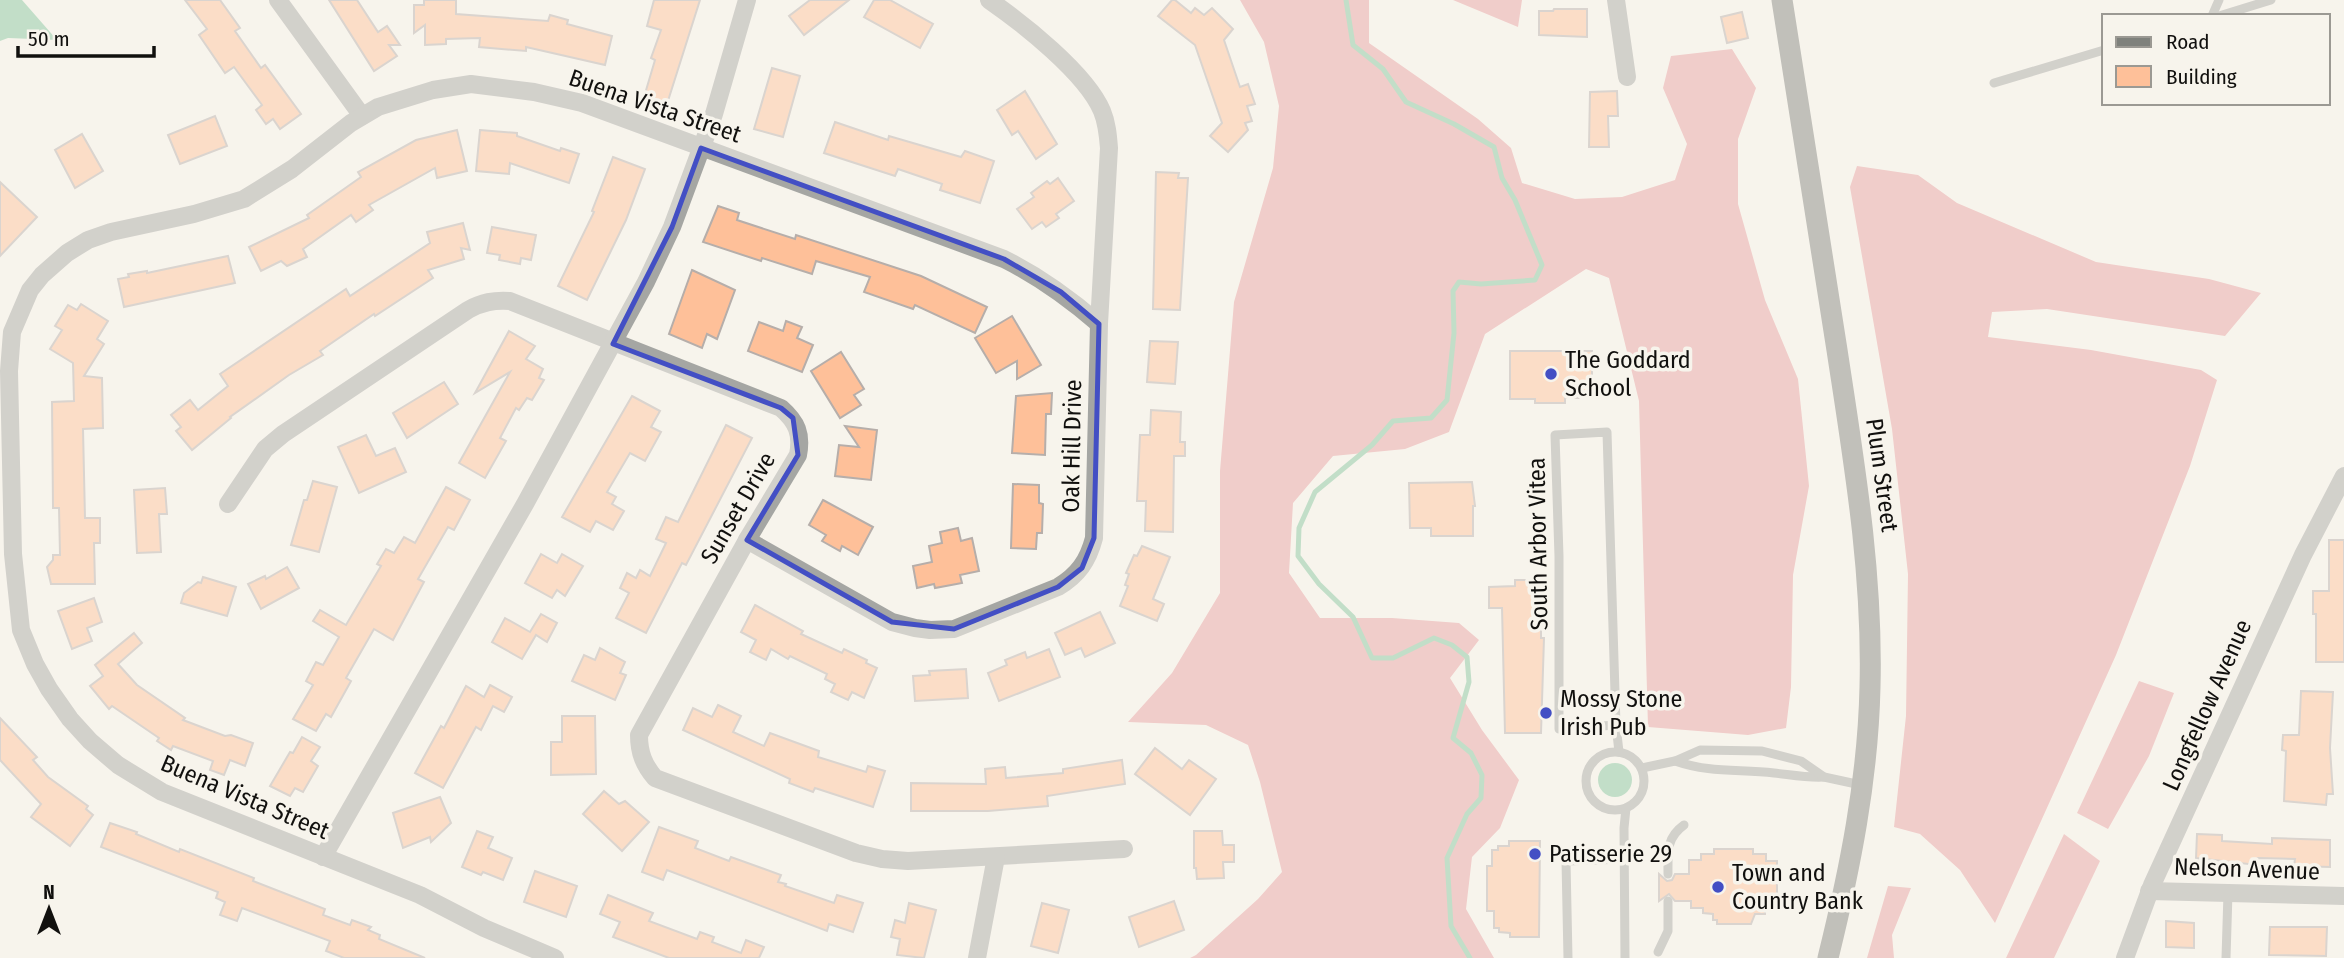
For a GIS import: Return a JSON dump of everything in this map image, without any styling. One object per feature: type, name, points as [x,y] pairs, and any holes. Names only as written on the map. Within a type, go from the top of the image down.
[{"type":"main road","name":"Plum Street","points":[[1782,0],[1852,445],[1866,548],[1870,614],[1870,687],[1862,785],[1854,845],[1828,958]]},
{"type":"street","points":[[278,0],[362,116]]},
{"type":"street","points":[[323,857],[525,505],[646,282],[672,226],[714,114],[747,0]]},
{"type":"street","name":"Oak Hill Drive","points":[[747,540],[892,622],[930,630],[954,629],[1058,587],[1082,568],[1090,554],[1094,538],[1099,324],[1109,148],[1107,128],[1101,109],[1091,92],[1064,62],[1029,30],[989,0]]},
{"type":"street","points":[[1616,0],[1627,77]]},
{"type":"street","name":"Buena Vista Street","points":[[555,958],[484,928],[420,895],[148,785],[118,765],[70,719],[35,664],[21,630],[13,554],[9,371],[12,332],[30,290],[42,275],[66,253],[88,240],[111,232],[194,214],[244,198],[292,169],[362,116],[396,100],[471,84],[534,92],[629,118],[701,148],[1004,259],[1061,292],[1099,324]]},
{"type":"street","name":"Sunset Drive","points":[[228,505],[265,449],[283,434],[481,303],[510,301],[613,344],[781,408],[793,418],[798,428],[798,455],[747,540],[639,735],[639,750],[646,767],[655,778],[856,853],[882,859],[908,861],[1124,849]]},
{"type":"street","name":"Longfellow Avenue","points":[[2125,958],[2149,891],[2303,555],[2344,476]]},
{"type":"street","points":[[977,958],[996,857]]},
{"type":"street","name":"Nelson Avenue","points":[[2149,891],[2344,896]]},
{"type":"lane","points":[[2226,14],[2271,0]]},
{"type":"lane","points":[[1994,83],[2102,51]]},
{"type":"lane","name":"South Arbor Vitea","points":[[1616,725],[1559,729],[1559,556],[1555,435],[1607,432],[1619,752]]},
{"type":"lane","points":[[1642,768],[1675,761],[1700,750],[1762,751],[1801,761],[1824,777]]},
{"type":"lane","points":[[1619,752],[1628,755],[1642,768],[1644,778],[1640,796],[1626,808],[1607,808],[1592,798],[1586,780],[1593,762],[1600,756],[1619,752]]},
{"type":"lane","points":[[1675,761],[1697,769],[1774,773],[1801,778],[1824,777],[1862,785]]},
{"type":"lane","points":[[1625,958],[1626,808]]},
{"type":"lane","points":[[1668,874],[1668,851],[1673,833],[1684,825]]},
{"type":"lane","points":[[1568,958],[1566,861],[1624,859]]},
{"type":"lane","points":[[2226,958],[2228,893]]},
{"type":"lane","points":[[1658,952],[1668,931],[1668,901]]},
{"type":"highlighted area","points":[[701,148],[1004,259],[1061,292],[1099,324],[1094,538],[1082,568],[1058,587],[954,629],[892,622],[747,540],[798,455],[793,418],[781,408],[613,344],[672,227]]},
{"type":"shaded area","points":[[0,0],[22,0],[57,40],[8,38],[0,41]]},
{"type":"shaded area","points":[[1240,0],[1369,0],[1369,43],[1478,119],[1511,148],[1522,183],[1575,199],[1622,197],[1675,180],[1687,144],[1663,88],[1671,56],[1732,49],[1756,88],[1738,139],[1738,204],[1765,300],[1798,379],[1809,486],[1793,575],[1791,687],[1786,728],[1748,735],[1648,727],[1639,401],[1609,278],[1586,269],[1485,334],[1449,432],[1405,449],[1333,456],[1293,503],[1289,573],[1320,618],[1392,618],[1459,623],[1479,640],[1450,678],[1482,730],[1519,780],[1500,828],[1472,857],[1466,909],[1494,958],[1190,958],[1258,899],[1282,872],[1248,745],[1206,725],[1128,722],[1172,673],[1220,593],[1220,471],[1234,302],[1273,168],[1279,106],[1264,42]]},
{"type":"shaded area","points":[[1453,0],[1522,0],[1518,27]]},
{"type":"shaded area","points":[[1857,166],[1918,175],[1957,203],[2096,262],[2209,279],[2261,293],[2225,336],[2047,309],[1992,312],[1988,337],[2091,350],[2201,370],[2217,380],[2190,466],[2116,655],[1995,923],[1960,870],[1920,834],[1894,827],[1906,716],[1908,574],[1892,429],[1850,187]]},
{"type":"shaded area","points":[[2139,681],[2174,693],[2149,756],[2108,829],[2077,813]]},
{"type":"shaded area","points":[[1615,763],[1627,768],[1632,780],[1627,792],[1615,797],[1603,792],[1598,780],[1603,768]]},
{"type":"shaded area","points":[[2064,834],[2100,861],[2054,958],[2006,958]]},
{"type":"shaded area","points":[[1888,886],[1911,888],[1892,935],[1894,958],[1867,958]]},
{"type":"building","points":[[185,0],[220,0],[240,28],[235,31],[261,68],[265,65],[301,114],[280,129],[273,119],[266,124],[256,110],[262,105],[234,67],[225,73],[199,35],[207,29]]},
{"type":"building","points":[[329,0],[357,0],[378,32],[387,26],[400,45],[389,45],[397,56],[374,71]]},
{"type":"building","points":[[424,0],[456,0],[456,14],[548,21],[550,15],[568,20],[567,24],[612,36],[605,65],[526,47],[526,51],[479,47],[480,38],[446,39],[446,44],[425,45],[425,25],[414,33],[414,5],[424,5]]},
{"type":"building","points":[[654,0],[700,0],[667,104],[644,97],[655,60],[651,58],[661,30],[647,26]]},
{"type":"building","points":[[810,0],[849,0],[804,35],[789,16]]},
{"type":"building","points":[[874,0],[890,0],[933,24],[920,48],[864,17]]},
{"type":"building","points":[[1172,0],[1191,13],[1195,8],[1204,15],[1212,8],[1233,29],[1224,40],[1240,87],[1248,84],[1255,104],[1247,106],[1252,121],[1245,123],[1248,130],[1228,152],[1210,136],[1222,123],[1195,45],[1158,16]]},
{"type":"building","points":[[1587,9],[1587,37],[1539,35],[1539,11]]},
{"type":"building","points":[[1742,12],[1748,38],[1727,43],[1721,17]]},
{"type":"building","points":[[772,68],[800,76],[783,137],[754,129]]},
{"type":"building","points":[[1025,91],[1057,144],[1036,159],[1018,131],[1012,135],[997,110]]},
{"type":"building","points":[[1617,91],[1618,116],[1608,116],[1609,147],[1589,147],[1590,92]]},
{"type":"building","points":[[215,116],[227,146],[180,164],[168,135]]},
{"type":"building","points":[[835,122],[888,140],[889,136],[961,157],[965,151],[994,161],[980,203],[940,190],[942,184],[898,169],[895,176],[824,153]]},
{"type":"building","points":[[457,130],[467,171],[437,178],[435,168],[369,205],[373,210],[356,222],[351,215],[303,249],[307,257],[287,266],[281,261],[261,271],[249,247],[309,218],[307,215],[361,177],[358,172],[416,140]]},
{"type":"building","points":[[480,130],[517,133],[517,136],[560,151],[561,148],[579,154],[569,183],[510,163],[509,174],[476,171]]},
{"type":"building","points":[[82,134],[103,171],[75,188],[55,150]]},
{"type":"building","points":[[613,157],[645,169],[626,220],[587,300],[558,286],[594,212],[592,211]]},
{"type":"building","points":[[1156,172],[1179,173],[1178,178],[1188,178],[1180,310],[1153,309]]},
{"type":"building","points":[[1058,178],[1074,201],[1056,214],[1059,218],[1046,227],[1042,222],[1032,229],[1017,209],[1034,197],[1031,193],[1047,181],[1050,184]]},
{"type":"building","points":[[0,182],[37,217],[0,256]]},
{"type":"building","points":[[718,206],[739,213],[737,220],[795,239],[796,235],[921,276],[987,307],[975,333],[915,305],[913,309],[864,292],[870,277],[816,261],[812,274],[703,242]]},
{"type":"building","points":[[463,223],[470,250],[461,248],[464,259],[428,270],[433,278],[320,351],[323,355],[289,375],[230,417],[192,450],[176,431],[181,427],[171,415],[190,400],[198,410],[228,386],[220,374],[346,289],[350,296],[430,243],[427,232]]},
{"type":"building","points":[[492,227],[536,235],[531,260],[521,258],[520,264],[499,260],[500,255],[487,253]]},
{"type":"building","points":[[228,256],[235,283],[124,307],[118,279],[129,277],[128,274],[147,273]]},
{"type":"building","points":[[692,270],[735,290],[717,339],[707,334],[702,348],[669,334]]},
{"type":"building","points":[[81,304],[108,321],[97,339],[104,344],[84,376],[102,378],[103,428],[83,429],[85,518],[100,518],[100,543],[94,543],[95,584],[51,584],[47,567],[53,560],[53,555],[60,555],[59,508],[53,508],[52,402],[74,401],[73,363],[50,349],[62,330],[55,326],[68,305],[77,310]]},
{"type":"building","points":[[1012,316],[1041,365],[1017,379],[1017,361],[996,373],[975,338]]},
{"type":"building","points":[[786,321],[802,327],[797,338],[813,345],[802,372],[748,351],[759,322],[783,331]]},
{"type":"building","points":[[509,331],[535,346],[526,359],[543,369],[539,378],[544,380],[532,400],[527,398],[519,410],[516,408],[500,438],[506,441],[485,478],[459,463],[510,372],[475,393]]},
{"type":"building","points":[[1150,341],[1178,342],[1175,384],[1147,382]]},
{"type":"building","name":"The Goddard School","points":[[1510,351],[1592,351],[1592,398],[1565,398],[1565,403],[1535,403],[1535,399],[1510,399]]},
{"type":"building","points":[[841,352],[864,389],[854,395],[861,405],[840,418],[811,371]]},
{"type":"building","points":[[444,382],[458,404],[407,438],[393,413]]},
{"type":"building","points":[[1052,393],[1051,414],[1046,414],[1045,455],[1012,453],[1016,396]]},
{"type":"building","points":[[632,396],[660,411],[651,427],[661,432],[645,461],[630,453],[607,492],[616,497],[612,504],[624,511],[613,530],[596,521],[590,532],[562,517]]},
{"type":"building","points":[[1151,410],[1181,412],[1180,442],[1185,442],[1185,456],[1174,456],[1173,532],[1145,531],[1146,501],[1137,501],[1140,435],[1150,435]]},
{"type":"building","points":[[726,425],[752,438],[686,565],[682,563],[646,633],[616,618],[629,593],[620,588],[627,573],[636,578],[640,570],[650,576],[666,543],[656,539],[666,517],[678,522]]},
{"type":"building","points":[[845,426],[877,430],[871,480],[835,476],[839,445],[859,447]]},
{"type":"building","points":[[366,435],[376,456],[395,448],[406,472],[359,493],[338,447]]},
{"type":"building","points":[[313,481],[337,487],[319,552],[291,545],[304,500],[307,500]]},
{"type":"building","points":[[1472,482],[1475,506],[1473,536],[1431,536],[1431,528],[1410,528],[1409,483]]},
{"type":"building","points":[[1013,484],[1039,485],[1039,503],[1043,504],[1042,533],[1037,533],[1036,549],[1011,548]]},
{"type":"building","points":[[446,487],[470,500],[454,530],[448,527],[418,579],[424,582],[393,640],[374,629],[346,678],[351,681],[331,717],[326,714],[316,731],[293,719],[313,685],[306,681],[316,662],[323,665],[339,637],[313,621],[320,610],[346,625],[381,566],[377,564],[386,549],[394,553],[404,537],[415,543]]},
{"type":"building","points":[[165,488],[167,514],[159,514],[161,552],[137,553],[134,490]]},
{"type":"building","points":[[823,500],[873,527],[858,555],[842,546],[840,551],[822,541],[826,535],[809,525]]},
{"type":"building","points":[[958,528],[961,541],[972,538],[979,571],[960,575],[962,583],[917,588],[913,566],[932,562],[929,546],[942,543],[940,532]]},
{"type":"building","points":[[2329,540],[2344,540],[2344,662],[2316,662],[2313,591],[2329,591]]},
{"type":"building","points":[[1142,546],[1170,557],[1153,599],[1164,604],[1157,621],[1120,606],[1128,586],[1125,585],[1129,574],[1126,573],[1134,555],[1137,556]]},
{"type":"building","points":[[541,554],[557,563],[562,554],[583,566],[565,596],[557,590],[552,598],[525,583]]},
{"type":"building","points":[[287,567],[299,588],[261,609],[248,584],[265,576],[266,579]]},
{"type":"building","points":[[203,577],[236,587],[227,616],[181,603],[184,593],[198,582],[201,583]]},
{"type":"building","points":[[1515,580],[1544,580],[1544,609],[1541,609],[1541,638],[1544,638],[1541,733],[1505,733],[1502,608],[1489,608],[1489,587],[1515,586]]},
{"type":"building","points":[[94,598],[102,622],[87,628],[92,641],[72,649],[58,611]]},
{"type":"building","points":[[755,605],[803,631],[801,634],[842,653],[844,649],[877,668],[864,698],[852,692],[848,700],[831,692],[835,684],[825,679],[827,674],[790,656],[788,659],[771,649],[766,660],[750,652],[756,640],[741,632]]},
{"type":"building","points":[[1100,612],[1115,643],[1085,657],[1081,648],[1065,655],[1055,633]]},
{"type":"building","points":[[541,614],[557,623],[547,642],[536,635],[522,659],[492,642],[505,618],[530,632]]},
{"type":"building","points":[[134,633],[142,643],[118,664],[137,685],[185,718],[183,720],[253,743],[245,766],[230,760],[224,775],[210,770],[213,761],[173,746],[171,750],[157,741],[159,738],[112,706],[109,709],[90,686],[103,676],[95,665]]},
{"type":"building","points":[[600,648],[625,662],[620,673],[626,675],[615,700],[572,681],[584,655],[595,660]]},
{"type":"building","points":[[1049,649],[1060,677],[999,701],[988,673],[1007,665],[1005,660],[1025,652],[1027,658]]},
{"type":"building","points":[[966,669],[968,698],[915,701],[913,676],[930,675],[929,671]]},
{"type":"building","points":[[490,685],[512,697],[504,712],[493,706],[481,730],[476,727],[443,788],[415,773],[441,726],[444,728],[466,686],[484,697]]},
{"type":"building","points":[[2301,691],[2333,692],[2330,748],[2333,794],[2327,794],[2326,805],[2284,801],[2286,751],[2282,750],[2283,735],[2299,735]]},
{"type":"building","points":[[718,705],[741,716],[733,732],[764,746],[770,733],[819,751],[818,757],[866,772],[868,766],[885,771],[873,807],[815,788],[813,792],[789,783],[790,779],[683,730],[693,708],[712,717]]},
{"type":"building","points":[[562,716],[595,716],[596,774],[551,775],[551,742],[562,742]]},
{"type":"building","points":[[0,718],[37,757],[33,760],[48,777],[88,806],[86,809],[93,815],[70,846],[31,817],[41,804],[0,760]]},
{"type":"building","points":[[302,737],[320,747],[311,761],[318,766],[303,792],[295,788],[290,796],[270,786]]},
{"type":"building","points":[[1155,748],[1182,769],[1189,760],[1216,779],[1190,815],[1135,774]]},
{"type":"building","points":[[1122,760],[1125,784],[1047,796],[1048,806],[988,811],[911,811],[911,783],[986,784],[985,769],[1005,767],[1006,778],[1063,773],[1063,769]]},
{"type":"building","points":[[604,791],[619,804],[625,801],[649,822],[622,851],[583,814]]},
{"type":"building","points":[[440,797],[451,823],[431,842],[430,837],[403,848],[393,813]]},
{"type":"building","points":[[110,823],[137,832],[136,834],[179,852],[180,849],[254,878],[253,881],[325,909],[323,915],[350,925],[352,920],[371,927],[368,930],[380,935],[379,939],[425,958],[344,958],[326,951],[330,941],[242,908],[237,921],[220,915],[225,902],[216,898],[218,892],[101,847]]},
{"type":"building","points":[[659,827],[698,841],[695,848],[729,861],[731,857],[781,875],[778,882],[786,884],[785,886],[834,903],[837,895],[863,903],[853,932],[829,924],[827,931],[667,870],[663,880],[642,872]]},
{"type":"building","points":[[477,831],[493,837],[488,848],[512,858],[503,880],[462,867]]},
{"type":"building","points":[[1194,831],[1222,831],[1223,845],[1234,845],[1234,862],[1223,862],[1224,878],[1197,879],[1194,868]]},
{"type":"building","points":[[2197,834],[2222,835],[2222,841],[2272,844],[2272,838],[2330,840],[2330,867],[2294,866],[2295,859],[2258,858],[2257,865],[2196,858]]},
{"type":"building","points":[[1509,841],[1540,841],[1539,937],[1510,937],[1510,933],[1499,932],[1499,928],[1494,928],[1494,911],[1487,911],[1487,866],[1492,866],[1492,850],[1498,850],[1498,846],[1509,846]]},
{"type":"building","name":"Town and Country Bank","points":[[1714,849],[1753,849],[1753,854],[1766,854],[1766,861],[1777,861],[1777,908],[1765,908],[1765,914],[1755,914],[1751,924],[1717,924],[1717,920],[1713,920],[1713,914],[1703,913],[1703,908],[1691,908],[1691,901],[1675,901],[1669,894],[1659,901],[1659,874],[1667,881],[1672,880],[1675,874],[1689,874],[1689,860],[1701,860],[1701,854],[1714,854]]},
{"type":"building","points":[[535,871],[577,886],[566,917],[524,902]]},
{"type":"building","points":[[608,895],[653,913],[649,921],[697,939],[700,932],[714,937],[712,942],[741,953],[746,940],[764,947],[759,958],[669,958],[613,937],[620,922],[600,914]]},
{"type":"building","points":[[1174,901],[1184,930],[1139,947],[1129,917]]},
{"type":"building","points":[[909,903],[936,910],[924,958],[897,955],[900,939],[891,937],[895,920],[905,923]]},
{"type":"building","points":[[1042,903],[1069,910],[1058,953],[1031,946]]},
{"type":"building","points":[[2166,921],[2194,923],[2194,948],[2166,947]]},
{"type":"building","points":[[2270,927],[2327,927],[2326,956],[2269,955]]},
{"type":"waterway","points":[[1346,0],[1353,45],[1383,69],[1406,102],[1454,124],[1494,147],[1502,178],[1515,200],[1542,265],[1535,280],[1481,284],[1459,282],[1453,291],[1454,333],[1447,400],[1431,418],[1393,421],[1372,445],[1315,492],[1299,528],[1298,556],[1319,584],[1353,617],[1372,658],[1393,658],[1434,638],[1452,645],[1467,657],[1469,682],[1453,738],[1471,753],[1482,775],[1481,798],[1467,814],[1447,858],[1451,926],[1470,958]]},
{"type":"place","name":"The Goddard School","points":[[1551,374]]},
{"type":"place","name":"Mossy Stone Irish Pub","points":[[1546,713]]},
{"type":"place","name":"Patisserie 29","points":[[1535,854]]},
{"type":"place","name":"Town and Country Bank","points":[[1718,887]]}]
